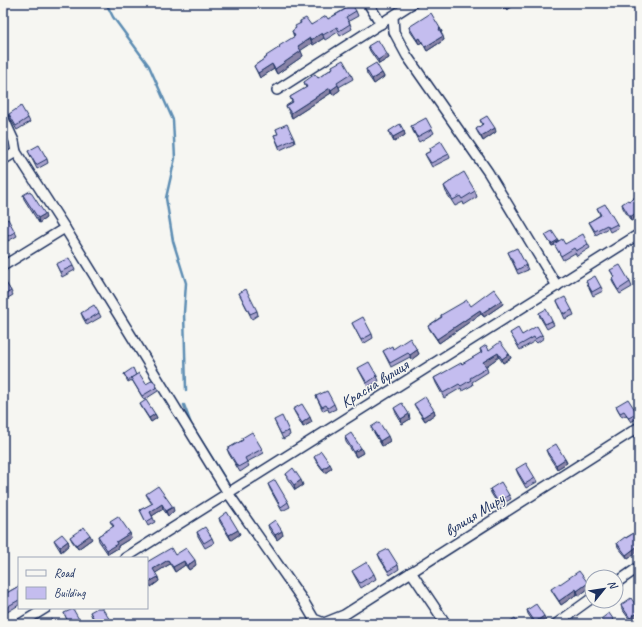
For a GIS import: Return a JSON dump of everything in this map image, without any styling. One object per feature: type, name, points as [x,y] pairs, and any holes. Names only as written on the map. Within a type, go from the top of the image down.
[{"type":"street","points":[[368,3],[381,24]]},
{"type":"street","points":[[278,90],[413,3]]},
{"type":"street","points":[[393,17],[394,32],[407,56],[488,172],[557,286]]},
{"type":"street","points":[[3,116],[14,141],[16,152],[65,228],[228,493],[304,602],[314,619],[324,623]]},
{"type":"street","points":[[3,160],[16,152]]},
{"type":"street","points":[[3,266],[65,228]]},
{"type":"street","name":"Красна вулиця","points":[[127,557],[639,234]]},
{"type":"street","name":"вулиця Миру","points":[[324,623],[344,615],[639,427]]},
{"type":"street","points":[[624,578],[639,568]]},
{"type":"street","points":[[411,572],[446,624]]},
{"type":"street","points":[[556,624],[584,604]]},
{"type":"street","points":[[20,624],[44,609]]},
{"type":"building","points":[[351,3],[356,11],[346,17],[350,24],[339,31],[337,27],[323,35],[322,33],[311,40],[310,38],[298,46],[301,51],[275,69],[272,64],[258,73],[254,66],[280,47],[279,46],[295,36],[292,31],[296,28],[295,26],[301,23],[300,21],[306,18],[311,25],[326,16],[328,19],[346,9],[343,4]]},
{"type":"building","points":[[500,3],[509,3],[505,6],[504,4],[502,5]]},
{"type":"building","points":[[431,13],[443,36],[425,47],[420,38],[417,40],[409,27]]},
{"type":"building","points":[[378,40],[387,54],[378,60],[368,46]]},
{"type":"building","points":[[343,60],[351,74],[337,83],[338,85],[331,90],[330,88],[291,113],[286,106],[293,102],[290,97],[307,87],[304,82],[315,74],[318,78],[333,68],[332,66]]},
{"type":"building","points":[[376,63],[382,73],[372,79],[366,69]]},
{"type":"building","points":[[21,106],[28,118],[16,126],[9,114]]},
{"type":"building","points":[[487,116],[495,128],[481,136],[476,129],[483,124],[480,120]]},
{"type":"building","points":[[426,118],[432,129],[417,137],[411,126]]},
{"type":"building","points":[[287,124],[294,139],[279,146],[274,135],[278,134],[276,129]]},
{"type":"building","points":[[400,124],[404,131],[393,137],[389,131]]},
{"type":"building","points":[[441,141],[449,154],[431,163],[425,154],[431,151],[430,148]]},
{"type":"building","points":[[39,145],[47,159],[36,165],[28,151]]},
{"type":"building","points":[[464,172],[475,191],[462,199],[460,196],[453,200],[444,186]]},
{"type":"building","points":[[30,191],[45,214],[38,218],[23,195]]},
{"type":"building","points":[[639,195],[639,211],[630,217],[622,204]]},
{"type":"building","points":[[605,204],[617,224],[609,228],[607,225],[595,231],[589,222],[601,215],[597,208]]},
{"type":"building","points":[[8,219],[15,232],[6,237],[3,232],[3,222]]},
{"type":"building","points":[[552,231],[558,240],[551,244],[545,235]]},
{"type":"building","points":[[583,234],[588,244],[576,251],[574,248],[561,256],[554,244],[562,239],[565,244]]},
{"type":"building","points":[[517,248],[526,265],[517,270],[508,252]]},
{"type":"building","points":[[69,258],[73,266],[60,272],[56,264]]},
{"type":"building","points":[[620,265],[630,282],[618,290],[612,279],[615,277],[610,270]]},
{"type":"building","points":[[595,276],[601,287],[592,292],[586,281]]},
{"type":"building","points":[[3,278],[11,291],[3,296]]},
{"type":"building","points":[[246,289],[257,311],[250,314],[239,293]]},
{"type":"building","points":[[494,289],[502,300],[482,313],[480,310],[437,339],[428,326],[442,317],[441,315],[467,300],[471,306]]},
{"type":"building","points":[[565,297],[572,310],[564,314],[557,301]]},
{"type":"building","points":[[94,305],[99,313],[86,321],[81,313]]},
{"type":"building","points":[[546,309],[552,321],[545,324],[539,313]]},
{"type":"building","points":[[363,317],[372,334],[361,340],[352,323]]},
{"type":"building","points":[[537,326],[542,335],[535,339],[534,337],[518,346],[510,333],[518,328],[522,335]]},
{"type":"building","points":[[410,338],[417,350],[410,355],[408,353],[390,363],[383,351],[392,346],[393,349]]},
{"type":"building","points":[[500,342],[509,354],[502,359],[498,353],[483,362],[487,368],[470,378],[471,380],[461,386],[459,384],[443,393],[434,378],[482,352],[480,349],[486,345],[489,350]]},
{"type":"building","points":[[369,362],[377,376],[367,383],[358,368]]},
{"type":"building","points":[[133,368],[136,375],[128,380],[124,374]]},
{"type":"building","points":[[139,373],[146,384],[153,380],[157,387],[142,396],[131,378]]},
{"type":"building","points":[[327,391],[334,404],[328,408],[326,405],[322,407],[316,396]]},
{"type":"building","points":[[425,397],[434,410],[423,417],[414,404]]},
{"type":"building","points":[[628,399],[637,413],[629,418],[624,411],[620,413],[616,406]]},
{"type":"building","points":[[146,400],[155,414],[149,418],[140,404]]},
{"type":"building","points":[[402,403],[409,414],[401,419],[394,408]]},
{"type":"building","points":[[302,404],[310,417],[302,423],[293,409]]},
{"type":"building","points":[[282,416],[289,431],[281,434],[274,420]]},
{"type":"building","points":[[379,422],[388,436],[380,441],[371,427]]},
{"type":"building","points":[[252,432],[262,449],[245,458],[247,462],[238,467],[227,449],[243,440],[242,438]]},
{"type":"building","points":[[351,433],[361,448],[354,452],[345,437]]},
{"type":"building","points":[[556,444],[565,459],[556,465],[546,450]]},
{"type":"building","points":[[321,451],[330,464],[323,469],[314,457]]},
{"type":"building","points":[[526,463],[535,478],[525,484],[516,469]]},
{"type":"building","points":[[293,468],[301,480],[294,485],[286,474]]},
{"type":"building","points":[[275,480],[288,502],[281,507],[268,484]]},
{"type":"building","points":[[501,482],[509,495],[498,502],[490,489]]},
{"type":"building","points":[[158,486],[173,507],[166,511],[162,504],[150,512],[153,518],[146,522],[140,510],[153,503],[146,494]]},
{"type":"building","points":[[227,512],[238,530],[229,535],[219,518]]},
{"type":"building","points":[[118,516],[130,533],[107,550],[98,536],[114,526],[110,521]]},
{"type":"building","points":[[275,520],[282,531],[275,535],[268,525]]},
{"type":"building","points":[[84,527],[90,535],[76,545],[70,537]]},
{"type":"building","points":[[205,527],[212,538],[204,543],[197,532]]},
{"type":"building","points":[[639,530],[639,545],[626,555],[617,543]]},
{"type":"building","points":[[62,534],[68,541],[60,547],[54,540]]},
{"type":"building","points":[[171,548],[175,555],[186,548],[195,560],[187,566],[184,561],[173,567],[168,560],[153,569],[158,577],[149,582],[148,561]]},
{"type":"building","points":[[388,549],[398,565],[388,571],[378,554]]},
{"type":"building","points":[[367,562],[374,574],[360,583],[352,571]]},
{"type":"building","points":[[579,571],[584,578],[584,586],[577,591],[576,589],[559,601],[551,589]]},
{"type":"building","points":[[18,587],[18,601],[3,609],[3,595]]},
{"type":"building","points":[[631,598],[639,612],[630,618],[624,609],[624,603]]},
{"type":"building","points":[[536,604],[544,616],[535,622],[527,610]]},
{"type":"building","points":[[73,609],[80,621],[75,624],[69,624],[64,613]]},
{"type":"building","points":[[95,609],[103,609],[110,620],[104,624],[97,624],[90,612]]},
{"type":"building","points":[[609,613],[616,623],[604,624],[601,619]]},
{"type":"building","points":[[515,618],[519,624],[506,624]]},
{"type":"building","points":[[52,619],[55,624],[45,624]]},
{"type":"waterway","points":[[106,3],[113,17],[149,66],[173,120],[175,158],[166,198],[173,241],[186,283],[184,313],[186,390]]},
{"type":"waterway","points":[[184,405],[191,424],[227,482]]}]
